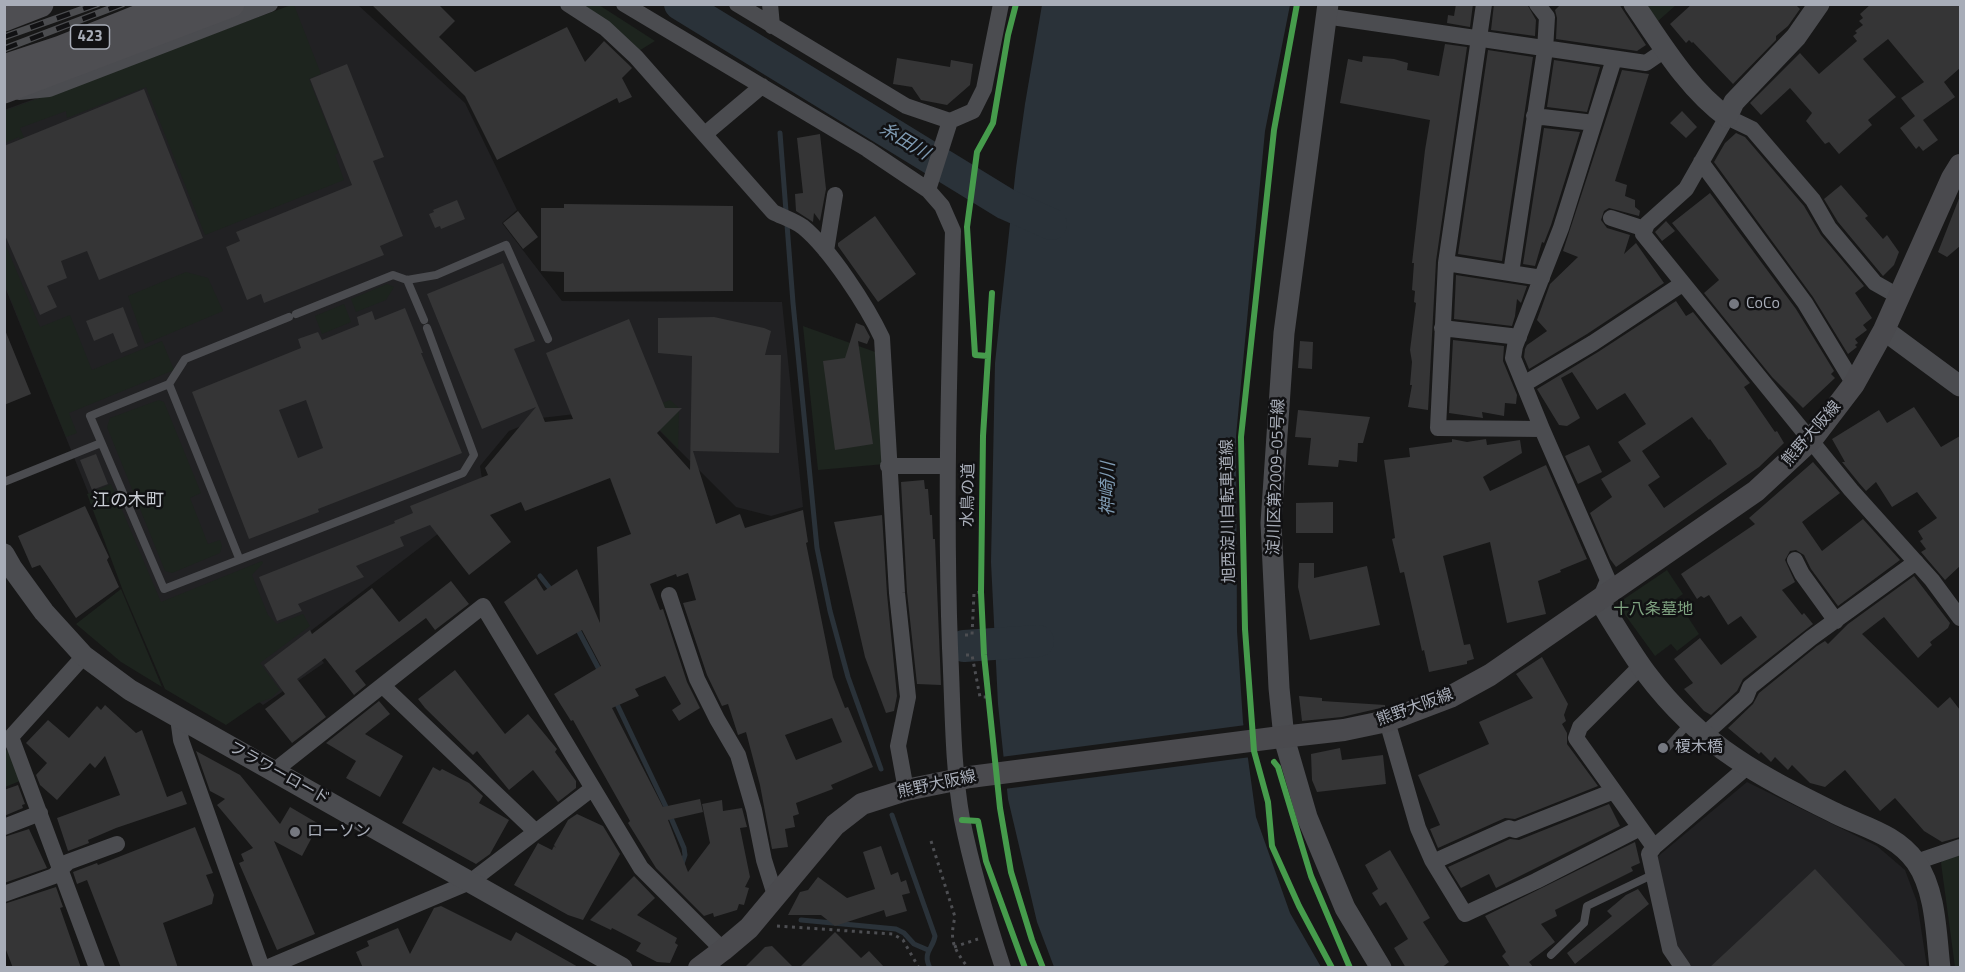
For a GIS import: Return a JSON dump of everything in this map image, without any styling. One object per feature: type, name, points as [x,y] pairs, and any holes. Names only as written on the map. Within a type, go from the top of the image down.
[{"type":"highway","points":[[4,18],[40,4]]},
{"type":"highway","name":"423","points":[[4,68],[61,49],[174,4]]},
{"type":"highway","name":"423","points":[[4,92],[231,4]]},
{"type":"main road","name":"熊野大阪線","points":[[699,968],[749,928],[835,825],[862,804],[906,790],[963,779],[1344,730],[1387,721],[1450,697],[1490,675],[1756,491],[1812,439],[1854,384],[1884,330],[1952,178],[1960,165]]},
{"type":"street","points":[[4,92],[49,89],[270,4]]},
{"type":"street","points":[[568,4],[605,28],[636,57],[773,212],[802,226],[826,251],[872,315],[882,338],[897,593],[908,697],[898,746],[906,790]]},
{"type":"street","points":[[624,4],[867,149],[931,184],[953,231],[947,466],[949,600],[963,779],[962,820],[1003,968]]},
{"type":"street","points":[[737,4],[948,129]]},
{"type":"street","points":[[770,4],[772,26]]},
{"type":"street","points":[[931,184],[948,129],[973,111],[984,89],[1001,4]]},
{"type":"street","points":[[1484,4],[1446,264],[1438,428],[1542,429]]},
{"type":"street","points":[[1511,273],[1545,50],[1548,17],[1537,4]]},
{"type":"street","points":[[1634,4],[1665,50],[1710,105],[1727,117],[1752,129],[1813,200],[1829,228],[1875,283],[1898,296]]},
{"type":"street","points":[[1816,6],[1796,37],[1734,102],[1686,189],[1647,224],[1643,234],[1812,439],[1851,490],[1916,562],[1960,618]]},
{"type":"street","points":[[1327,10],[1545,50],[1646,63],[1665,50]]},
{"type":"street","name":"淀川区第2009-05号線","points":[[1327,10],[1284,333],[1271,523],[1279,688],[1278,738],[1344,909],[1381,968]]},
{"type":"street","points":[[1614,59],[1561,228],[1513,358],[1608,580],[1599,600],[1641,666],[1698,728],[1748,766],[1837,814],[1889,837],[1916,862],[1927,885],[1940,968]]},
{"type":"street","points":[[705,134],[762,87]]},
{"type":"street","points":[[1534,116],[1594,123]]},
{"type":"street","points":[[1701,162],[1805,303],[1854,384]]},
{"type":"street","points":[[826,251],[835,195]]},
{"type":"street","points":[[1611,218],[1645,229]]},
{"type":"street","points":[[1446,264],[1542,278]]},
{"type":"street","points":[[1524,384],[1593,343],[1682,284]]},
{"type":"street","points":[[1442,328],[1519,337]]},
{"type":"street","points":[[1884,330],[1960,386]]},
{"type":"street","points":[[888,466],[947,466]]},
{"type":"street","name":"フラワーロード","points":[[4,554],[45,612],[84,656],[130,690],[622,968]]},
{"type":"street","points":[[1795,560],[1802,574],[1836,621]]},
{"type":"street","points":[[1698,728],[1746,697],[1750,687],[1916,562]]},
{"type":"street","points":[[669,595],[697,679],[738,755],[775,895]]},
{"type":"street","points":[[274,771],[483,606],[641,868],[723,950]]},
{"type":"street","points":[[84,656],[8,738],[40,813],[97,968]]},
{"type":"street","points":[[1641,666],[1580,727],[1576,738],[1654,848]]},
{"type":"street","points":[[383,686],[535,831]]},
{"type":"street","points":[[178,718],[181,740],[264,968],[470,882],[593,788]]},
{"type":"street","points":[[1387,721],[1418,828],[1433,862],[1465,914],[1640,828]]},
{"type":"street","points":[[1683,968],[1670,950],[1649,854],[1748,766]]},
{"type":"street","points":[[1433,862],[1509,828],[1515,830],[1614,791]]},
{"type":"street","points":[[4,827],[40,813]]},
{"type":"street","points":[[4,894],[54,876],[68,862],[117,844]]},
{"type":"street","points":[[1916,862],[1960,847]]},
{"type":"lane","points":[[407,280],[474,455],[462,473],[164,589],[90,416],[170,384],[185,359],[393,275],[407,280],[436,275],[506,245],[548,339]]},
{"type":"lane","points":[[170,384],[239,558]]},
{"type":"lane","points":[[4,482],[101,443]]},
{"type":"lane","points":[[1666,749],[1698,728]]},
{"type":"lane","points":[[1551,955],[1584,923],[1587,906],[1654,874]]},
{"type":"path","points":[[981,580],[981,602]]},
{"type":"path","points":[[972,635],[974,593],[981,592]]},
{"type":"path","points":[[972,655],[980,698],[987,697]]},
{"type":"path","points":[[987,686],[989,708]]},
{"type":"path","points":[[931,841],[955,917],[952,928],[954,947],[968,968]]},
{"type":"path","points":[[772,926],[893,934],[903,940],[919,968]]},
{"type":"path","points":[[954,947],[980,938]]},
{"type":"shaded area","points":[[294,5],[358,5],[465,103],[517,210],[502,223],[562,301],[782,302],[803,507],[771,516],[736,507],[636,407],[541,418],[509,431],[480,466],[485,498],[304,636],[324,663],[263,705],[258,701],[167,687],[5,287],[4,110]]},
{"type":"shaded area","points":[[1747,782],[1877,846],[1905,870],[1917,902],[1927,967],[1691,967],[1676,951],[1656,858]]},
{"type":"green space","points":[[294,5],[321,74],[309,79],[338,153],[335,155],[344,180],[205,235],[146,87],[67,118],[66,111],[20,128],[36,167],[31,169],[19,137],[5,143],[4,111]]},
{"type":"green space","points":[[578,5],[599,5],[655,41],[637,52]]},
{"type":"green space","points":[[1645,5],[1676,5],[1657,22]]},
{"type":"green space","points":[[4,241],[40,327],[70,315],[92,370],[162,341],[174,370],[69,413],[77,433],[66,437],[5,285]]},
{"type":"green space","points":[[186,272],[208,278],[223,311],[145,344],[128,296]]},
{"type":"green space","points":[[387,284],[394,287],[386,300],[356,312],[351,299]]},
{"type":"green space","points":[[344,304],[351,322],[322,334],[315,316]]},
{"type":"green space","points":[[803,326],[878,353],[885,464],[818,470]]},
{"type":"green space","points":[[159,400],[164,402],[201,493],[190,498],[208,544],[220,540],[222,546],[220,553],[172,573],[165,571],[107,427],[110,418]]},
{"type":"green space","points":[[670,400],[679,408],[678,449],[642,411]]},
{"type":"green space","points":[[111,484],[161,602],[262,561],[263,563],[252,575],[268,615],[277,624],[303,614],[310,626],[260,663],[280,690],[271,698],[258,703],[226,725],[165,689],[123,591],[87,494]]},
{"type":"green space","name":"十八条墓地","points":[[1667,570],[1683,594],[1676,599],[1699,634],[1677,651],[1671,644],[1655,656],[1623,612],[1624,599]]},
{"type":"green space","points":[[121,589],[162,687],[121,662],[76,624]]},
{"type":"green space","points":[[5,750],[9,751],[20,781],[5,787]]},
{"type":"green space","points":[[1960,853],[1960,967],[1955,967],[1941,863],[1943,859]]},
{"type":"water","name":"神崎川","points":[[1042,5],[1290,5],[1265,131],[1236,436],[1237,631],[1243,722],[1256,817],[1290,913],[1321,967],[1054,967],[1037,922],[1008,799],[998,704],[991,562],[995,363],[1016,168]]},
{"type":"pier","points":[[1246,725],[1251,757],[1004,789],[1001,757]]},
{"type":"building","points":[[371,4],[438,4],[455,21],[439,37],[475,72],[567,27],[585,62],[604,41],[632,68],[622,78],[632,97],[619,103],[617,98],[497,160],[465,96]]},
{"type":"building","points":[[1456,4],[1473,4],[1470,27],[1447,23],[1448,15],[1454,16]]},
{"type":"building","points":[[1494,4],[1527,4],[1536,20],[1535,36],[1491,30]]},
{"type":"building","points":[[1561,4],[1619,4],[1646,45],[1637,51],[1556,39],[1555,10]]},
{"type":"building","points":[[1692,4],[1795,4],[1800,9],[1788,26],[1776,36],[1776,40],[1733,84],[1693,42],[1689,40],[1686,43],[1670,24]]},
{"type":"building","points":[[1871,4],[1960,4],[1960,68],[1944,82],[1955,97],[1923,120],[1938,140],[1923,151],[1919,146],[1916,149],[1900,128],[1915,116],[1901,98],[1924,82],[1888,39],[1863,59],[1896,97],[1868,120],[1872,125],[1839,154],[1829,142],[1825,144],[1806,121],[1812,113],[1790,88],[1761,115],[1750,103],[1800,53],[1819,74],[1857,41],[1853,36],[1857,33],[1855,31],[1863,25],[1859,21],[1863,18],[1860,14]]},
{"type":"building","points":[[1445,44],[1467,47],[1436,261],[1428,410],[1408,407],[1412,385],[1410,385],[1412,362],[1410,350],[1416,303],[1414,302],[1415,291],[1412,290],[1414,263],[1412,263],[1430,120],[1340,103],[1348,59],[1362,62],[1363,56],[1394,59],[1408,63],[1407,70],[1439,76]]},
{"type":"building","points":[[1488,50],[1533,57],[1502,261],[1458,254]]},
{"type":"building","points":[[897,58],[950,67],[951,60],[973,64],[970,85],[947,105],[921,100],[912,87],[893,84]]},
{"type":"building","points":[[1554,60],[1600,67],[1587,112],[1547,107]]},
{"type":"building","points":[[347,64],[384,157],[373,161],[403,236],[380,246],[384,255],[264,303],[261,294],[247,300],[226,247],[240,241],[236,232],[352,185],[310,79]]},
{"type":"building","points":[[1622,70],[1649,74],[1615,181],[1627,185],[1625,196],[1635,200],[1635,207],[1640,211],[1639,216],[1609,208],[1604,211],[1601,220],[1607,228],[1630,235],[1624,254],[1636,243],[1664,283],[1529,369],[1524,357],[1525,349],[1527,345],[1547,331],[1537,320],[1550,284],[1578,257],[1563,251]]},
{"type":"building","points":[[144,89],[203,238],[99,280],[87,251],[61,261],[67,278],[47,286],[57,307],[40,315],[4,233],[4,146]]},
{"type":"building","points":[[1682,111],[1697,127],[1686,138],[1670,123]]},
{"type":"building","points":[[1544,128],[1580,132],[1551,225],[1544,243],[1542,242],[1535,266],[1523,264]]},
{"type":"building","points":[[1736,133],[1745,137],[1804,206],[1821,235],[1864,286],[1855,293],[1872,318],[1863,325],[1867,330],[1855,339],[1858,343],[1855,345],[1857,347],[1848,354],[1813,297],[1714,162],[1725,143]]},
{"type":"building","points":[[820,134],[826,189],[820,221],[814,213],[813,222],[796,211],[795,194],[803,193],[797,138]]},
{"type":"building","points":[[1841,185],[1868,216],[1865,218],[1883,239],[1887,235],[1899,252],[1894,265],[1883,276],[1838,222],[1824,199]]},
{"type":"building","points":[[1710,193],[1796,309],[1834,371],[1831,374],[1835,378],[1803,408],[1772,377],[1704,293],[1719,280],[1672,223]]},
{"type":"building","points":[[1960,196],[1960,246],[1947,257],[1938,252]]},
{"type":"building","points":[[457,200],[465,219],[441,229],[440,226],[435,228],[429,214]]},
{"type":"building","points":[[564,204],[733,206],[733,291],[564,292],[564,272],[541,271],[541,208],[564,208]]},
{"type":"building","points":[[518,211],[538,237],[523,249],[503,223]]},
{"type":"building","points":[[875,216],[916,274],[878,302],[838,246],[838,243]]},
{"type":"building","points":[[1666,221],[1675,231],[1662,241],[1655,232]]},
{"type":"building","points":[[503,263],[535,341],[514,349],[545,422],[573,419],[546,353],[629,319],[665,408],[682,408],[657,433],[690,470],[692,356],[658,353],[658,318],[714,317],[771,331],[765,355],[781,355],[779,453],[693,451],[716,524],[740,514],[745,528],[803,510],[808,542],[806,543],[833,677],[873,767],[831,785],[833,789],[796,803],[799,814],[793,816],[795,827],[785,829],[788,847],[772,849],[760,785],[746,732],[738,735],[728,704],[722,706],[707,675],[683,603],[696,600],[688,573],[677,577],[676,574],[650,584],[660,610],[663,609],[687,682],[700,708],[679,721],[672,710],[681,704],[665,676],[635,689],[639,696],[612,708],[663,807],[700,799],[703,812],[668,820],[688,872],[710,843],[702,804],[722,800],[723,811],[742,808],[747,827],[740,828],[750,877],[745,887],[749,888],[744,905],[739,904],[737,910],[714,917],[713,913],[704,916],[656,868],[628,823],[630,821],[573,720],[571,721],[554,694],[601,666],[582,630],[537,655],[504,602],[536,578],[544,591],[577,569],[600,623],[597,547],[631,534],[610,478],[525,511],[521,502],[490,515],[511,542],[469,575],[430,525],[400,537],[404,546],[356,566],[364,577],[298,604],[302,611],[277,621],[259,577],[395,523],[394,521],[413,513],[410,506],[488,475],[485,468],[536,407],[482,429],[427,294]],"holes":[[[832,718],[842,742],[796,760],[785,735]]]},
{"type":"building","points":[[1456,275],[1527,286],[1521,303],[1517,299],[1512,326],[1454,319]]},
{"type":"building","points":[[1676,301],[1686,316],[1693,312],[1750,383],[1744,387],[1784,443],[1759,467],[1616,567],[1610,559],[1590,513],[1612,497],[1601,479],[1631,461],[1618,442],[1646,424],[1625,393],[1597,410],[1572,372],[1561,378],[1580,418],[1567,426],[1559,425],[1537,389]],"holes":[[[1692,417],[1727,464],[1664,508],[1648,485],[1660,477],[1642,451]]]},
{"type":"building","points":[[123,307],[138,346],[121,353],[113,333],[94,341],[86,321]]},
{"type":"building","points":[[405,308],[462,453],[318,509],[319,512],[249,539],[192,392],[301,348],[298,339],[318,332],[322,340],[359,325],[357,317],[372,311],[375,320]],"holes":[[[306,400],[323,448],[298,458],[279,410]]]},
{"type":"building","points":[[856,323],[864,326],[870,337],[867,344],[858,341],[873,444],[835,450],[823,361],[845,358]]},
{"type":"building","points":[[4,331],[31,394],[4,405]]},
{"type":"building","points":[[1453,340],[1504,346],[1503,361],[1517,395],[1516,404],[1505,403],[1504,416],[1482,412],[1483,418],[1449,413]]},
{"type":"building","points":[[1300,341],[1313,342],[1312,369],[1298,368]]},
{"type":"building","points":[[1914,407],[1941,447],[1960,436],[1960,566],[1945,580],[1921,552],[1926,549],[1920,541],[1923,539],[1918,531],[1937,518],[1917,492],[1892,507],[1876,482],[1866,491],[1842,462],[1845,462],[1832,439],[1879,410],[1887,423]]},
{"type":"building","points":[[1298,410],[1370,417],[1363,443],[1358,443],[1357,462],[1339,460],[1338,467],[1308,465],[1311,438],[1295,437]]},
{"type":"building","points":[[1452,439],[1467,442],[1486,439],[1487,445],[1520,440],[1522,453],[1483,477],[1490,491],[1546,465],[1587,559],[1538,581],[1546,614],[1507,623],[1490,542],[1443,556],[1464,645],[1470,644],[1474,659],[1467,661],[1467,664],[1429,672],[1404,572],[1400,573],[1392,539],[1395,538],[1384,460],[1410,457],[1409,448],[1452,442]]},
{"type":"building","points":[[1589,445],[1602,472],[1578,484],[1565,456]]},
{"type":"building","points":[[96,454],[108,484],[92,490],[80,460]]},
{"type":"building","points":[[1813,462],[1840,493],[1802,522],[1822,551],[1863,519],[1900,560],[1838,606],[1811,569],[1804,555],[1796,550],[1790,551],[1785,560],[1795,582],[1782,590],[1802,615],[1804,613],[1813,624],[1743,679],[1737,691],[1711,715],[1704,711],[1684,689],[1693,683],[1674,659],[1700,638],[1721,665],[1757,637],[1741,616],[1728,625],[1709,595],[1697,599],[1681,574],[1755,524],[1749,518]]},
{"type":"building","points":[[924,480],[925,489],[928,489],[933,539],[935,539],[941,685],[917,684],[907,592],[901,482]]},
{"type":"building","points":[[1333,502],[1333,533],[1296,533],[1296,503]]},
{"type":"building","points":[[85,506],[109,557],[107,560],[119,587],[76,618],[40,565],[32,568],[18,536]]},
{"type":"building","points":[[882,515],[897,696],[894,711],[886,713],[865,657],[834,522]]},
{"type":"building","points":[[1299,563],[1314,563],[1314,578],[1367,566],[1380,625],[1310,640],[1298,587]]},
{"type":"building","points":[[1914,576],[1950,623],[1948,628],[1930,642],[1932,645],[1918,658],[1884,617],[1862,634],[1938,708],[1950,697],[1960,710],[1960,837],[1942,842],[1924,831],[1895,798],[1880,811],[1845,770],[1825,787],[1810,783],[1792,765],[1788,770],[1775,757],[1771,762],[1728,728],[1753,704],[1759,693],[1817,646],[1825,641],[1828,644],[1848,624]]},
{"type":"building","points":[[451,581],[469,604],[435,630],[426,618],[355,671],[366,685],[354,695],[325,658],[297,679],[326,717],[292,743],[265,709],[285,694],[264,665],[310,630],[312,634],[372,588],[399,622]]},
{"type":"building","points":[[1542,657],[1568,704],[1564,715],[1566,721],[1562,724],[1567,733],[1567,744],[1598,786],[1515,819],[1505,818],[1438,848],[1430,829],[1440,825],[1418,775],[1489,744],[1479,722],[1533,698],[1516,674]]},
{"type":"building","points":[[455,670],[505,734],[528,714],[557,749],[555,752],[576,781],[576,788],[558,802],[533,770],[509,790],[477,751],[473,755],[418,699]]},
{"type":"building","points":[[1299,696],[1322,698],[1322,701],[1385,705],[1385,707],[1342,717],[1302,721]]},
{"type":"building","points":[[379,701],[390,714],[365,734],[403,756],[380,797],[346,778],[356,761],[326,743]]},
{"type":"building","points":[[105,705],[136,733],[142,730],[167,797],[182,791],[187,804],[116,828],[88,840],[89,843],[68,851],[57,818],[120,795],[105,756],[95,768],[90,763],[57,800],[40,785],[36,775],[47,763],[26,743],[48,720],[69,738],[97,706],[101,710]]},
{"type":"building","points":[[1340,748],[1342,760],[1383,755],[1386,784],[1317,792],[1312,780],[1311,754]]},
{"type":"building","points":[[196,751],[240,775],[280,824],[290,807],[319,824],[302,856],[274,841],[315,934],[277,950],[239,863],[244,861],[241,854],[253,848],[217,805],[225,799],[210,791]]},
{"type":"building","points":[[433,767],[440,771],[442,769],[469,783],[483,796],[479,803],[509,820],[490,854],[476,864],[402,823]]},
{"type":"building","points":[[18,785],[25,804],[22,805],[23,808],[4,816],[4,790]]},
{"type":"building","points":[[1609,804],[1620,826],[1496,888],[1489,874],[1461,888],[1448,867],[1510,839],[1519,840]]},
{"type":"building","points":[[577,814],[603,826],[620,854],[583,920],[568,915],[514,885],[538,843],[552,850],[554,846],[556,848],[554,845],[568,820]]},
{"type":"building","points":[[195,827],[213,873],[206,875],[214,895],[212,904],[163,923],[178,968],[121,968],[87,880],[77,884],[73,872],[97,863],[98,865]]},
{"type":"building","points":[[29,829],[47,868],[4,883],[4,837]]},
{"type":"building","points":[[1635,842],[1640,863],[1631,867],[1633,871],[1555,910],[1557,916],[1541,924],[1555,942],[1529,962],[1534,968],[1511,968],[1502,956],[1506,952],[1485,916]]},
{"type":"building","points":[[881,846],[891,875],[898,872],[901,882],[906,880],[910,893],[902,895],[907,911],[886,917],[884,910],[835,926],[821,915],[788,915],[800,892],[808,890],[818,877],[847,898],[875,889],[863,852]]},
{"type":"building","points":[[1390,850],[1430,918],[1423,922],[1449,962],[1441,968],[1406,968],[1394,948],[1408,939],[1386,902],[1380,906],[1372,893],[1378,889],[1365,865]]},
{"type":"building","points":[[1815,869],[1907,968],[1709,968]]},
{"type":"building","points":[[634,876],[655,898],[637,915],[677,938],[675,943],[678,945],[670,963],[657,962],[636,951],[641,943],[590,920]]},
{"type":"building","points":[[56,887],[63,907],[60,908],[81,968],[13,968],[4,945],[4,904]]},
{"type":"building","points":[[1638,889],[1649,904],[1575,964],[1567,953],[1612,916],[1607,911],[1626,895]]},
{"type":"building","points":[[441,906],[511,941],[516,932],[580,968],[363,968],[356,952],[369,946],[367,941],[398,928],[410,954],[434,908]]},
{"type":"building","points":[[835,932],[861,958],[869,951],[885,968],[799,968]]},
{"type":"building","points":[[772,946],[794,968],[744,968],[765,947]]},
{"type":"waterway","name":"糸田川","points":[[680,4],[1006,204],[1051,224]]},
{"type":"waterway","points":[[780,133],[793,303],[817,548],[830,611],[848,677],[881,769]]},
{"type":"waterway","points":[[540,576],[552,591]]},
{"type":"waterway","points":[[576,626],[601,673]]},
{"type":"waterway","points":[[964,646],[1038,641]]},
{"type":"waterway","points":[[615,700],[684,848],[685,855],[681,867]]},
{"type":"waterway","points":[[892,815],[935,936],[927,958],[930,968]]},
{"type":"waterway","points":[[801,920],[896,929],[904,933],[914,944],[928,950]]},
{"type":"railway","points":[[4,37],[97,4]]},
{"type":"railway","points":[[4,49],[122,4]]},
{"type":"cycle path","points":[[988,356],[975,355],[967,227],[977,152],[993,123],[1008,35],[1016,4]]},
{"type":"cycle path","name":"旭西淀川自転車道線","points":[[1297,4],[1274,130],[1241,437],[1245,629],[1254,751],[1268,802],[1272,846],[1299,906],[1332,968]]},
{"type":"cycle path","name":"水鳥の道","points":[[992,293],[983,436],[981,592],[984,655],[1000,808],[1011,872],[1043,968]]},
{"type":"cycle path","points":[[1274,762],[1278,767],[1311,876],[1350,968]]},
{"type":"cycle path","points":[[962,820],[978,821],[986,861],[1025,968]]},
{"type":"place","name":"CoCo","points":[[1734,304]]},
{"type":"place","name":"榎木橋","points":[[1663,748]]},
{"type":"place","name":"ローソン","points":[[295,832]]},
{"type":"district","name":"江の木町","points":[[128,502]]}]
